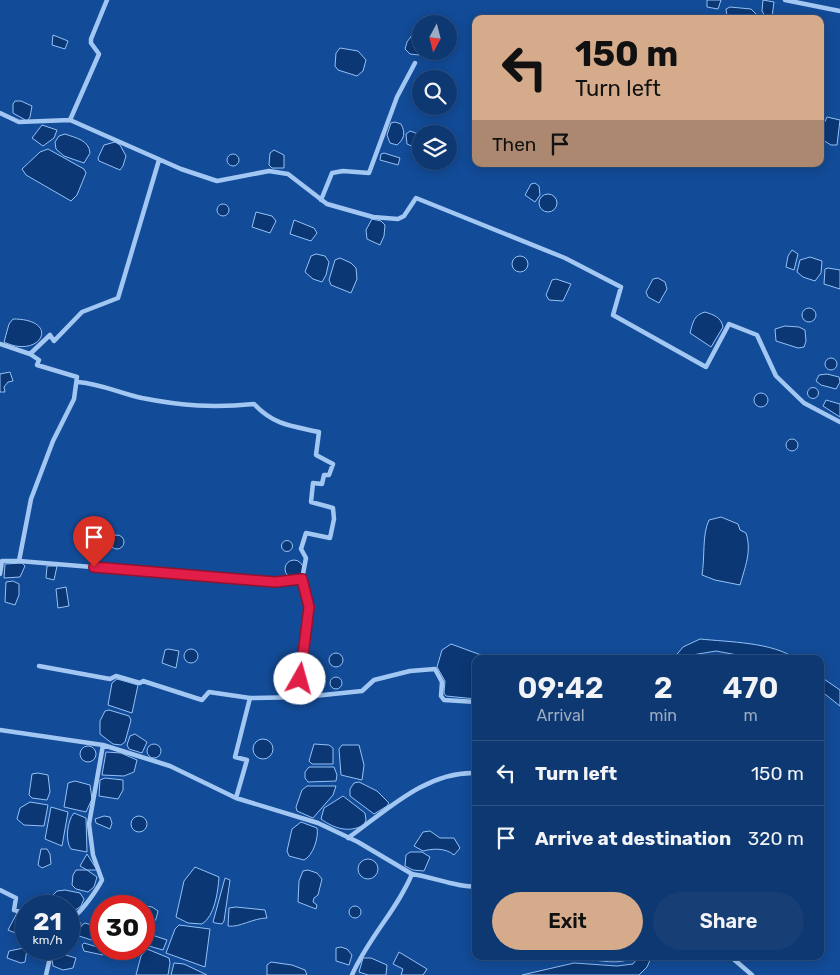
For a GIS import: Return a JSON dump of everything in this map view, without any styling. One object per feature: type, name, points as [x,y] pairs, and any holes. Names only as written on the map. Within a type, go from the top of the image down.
[{"type":"street","points":[[70,120],[100,54],[91,43],[91,39],[107,0]]},
{"type":"street","points":[[786,0],[840,11]]},
{"type":"street","points":[[322,200],[332,174],[343,171],[368,172],[397,97],[415,63]]},
{"type":"street","points":[[0,113],[18,122],[70,120],[159,160],[217,181],[269,171],[288,174],[322,200],[340,209],[373,217],[398,219],[404,216],[416,198],[565,258],[621,287],[613,316],[706,367],[729,324],[757,335],[776,376],[804,403],[840,422]]},
{"type":"street","points":[[30,354],[50,335],[54,341],[82,312],[118,298],[159,160]]},
{"type":"street","points":[[0,344],[30,354],[39,360],[37,365],[77,378],[78,382],[74,399],[53,441],[31,499],[19,561]]},
{"type":"street","points":[[78,382],[118,390],[143,398],[187,405],[216,408],[254,404],[266,416],[282,424],[319,432],[316,455],[333,464],[329,476],[324,476],[322,484],[313,483],[310,502],[333,508],[334,518],[330,538],[306,533],[301,549],[306,558],[302,579],[309,607],[298,697]]},
{"type":"street","points":[[0,574],[2,561],[19,561],[275,582],[302,579]]},
{"type":"street","points":[[39,666],[110,679],[116,676],[140,682],[143,681],[202,700],[209,692],[250,698],[298,697],[362,691],[374,680],[410,671],[435,669],[442,682],[441,696],[444,700],[472,702]]},
{"type":"street","points":[[236,798],[247,760],[235,757],[250,698]]},
{"type":"street","points":[[0,730],[103,745],[170,766],[236,798],[318,823],[412,874],[448,880],[463,886],[472,886]]},
{"type":"street","points":[[80,912],[102,880],[93,855],[89,824],[103,745]]},
{"type":"street","points":[[348,838],[410,792],[463,772],[472,773]]},
{"type":"street","points":[[352,975],[361,954],[387,915],[403,896],[412,874]]},
{"type":"street","points":[[0,890],[15,898]]},
{"type":"street","points":[[46,975],[49,960]]},
{"type":"street","points":[[735,960],[752,975]]},
{"type":"water","points":[[707,0],[721,0],[718,9],[707,7]]},
{"type":"water","points":[[763,0],[774,2],[772,15],[764,15],[762,11]]},
{"type":"water","points":[[730,7],[751,9],[756,15],[727,15],[726,9]]},
{"type":"water","points":[[53,35],[68,41],[65,49],[52,45]]},
{"type":"water","points":[[412,35],[412,54],[405,49]]},
{"type":"water","points":[[340,48],[358,51],[366,60],[363,71],[357,76],[338,70],[335,66],[336,53]]},
{"type":"water","points":[[15,101],[21,101],[32,106],[30,117],[27,121],[13,113]]},
{"type":"water","points":[[827,117],[840,120],[837,145],[831,145],[824,141],[824,124]]},
{"type":"water","points":[[391,123],[401,124],[404,133],[403,138],[397,145],[390,143],[387,135]]},
{"type":"water","points":[[42,125],[57,130],[54,138],[43,146],[32,138]]},
{"type":"water","points":[[412,132],[412,146],[407,144],[406,134]]},
{"type":"water","points":[[65,134],[85,142],[87,145],[90,153],[84,163],[64,156],[56,149],[55,142],[59,136]]},
{"type":"water","points":[[115,142],[120,145],[126,156],[120,170],[99,161],[98,158],[104,145]]},
{"type":"water","points":[[48,149],[84,169],[86,173],[77,195],[71,201],[26,175],[22,169],[40,152]]},
{"type":"water","points":[[274,150],[284,155],[284,168],[272,168],[269,165],[270,153]]},
{"type":"water","points":[[384,153],[400,158],[398,165],[380,160],[381,154]]},
{"type":"water","points":[[233,154],[239,160],[233,166],[227,160]]},
{"type":"water","points":[[535,183],[539,186],[540,195],[535,202],[525,195],[531,184]]},
{"type":"water","points":[[548,194],[556,199],[557,203],[552,211],[548,212],[540,207],[539,203],[544,195]]},
{"type":"water","points":[[221,204],[225,204],[229,210],[225,216],[221,216],[217,212],[217,208]]},
{"type":"water","points":[[256,212],[272,216],[276,221],[270,233],[252,227]]},
{"type":"water","points":[[372,219],[381,221],[385,225],[384,236],[380,245],[367,239],[366,230]]},
{"type":"water","points":[[294,220],[314,228],[317,233],[311,241],[290,234]]},
{"type":"water","points":[[792,250],[798,254],[794,270],[786,267],[788,256]]},
{"type":"water","points":[[316,254],[325,256],[329,262],[322,282],[313,279],[305,272],[311,256]]},
{"type":"water","points":[[520,256],[528,264],[520,272],[512,264]]},
{"type":"water","points":[[810,257],[822,261],[821,273],[815,281],[803,277],[797,272],[800,260]]},
{"type":"water","points":[[340,258],[351,263],[356,268],[357,279],[351,293],[331,285],[329,280],[335,260]]},
{"type":"water","points":[[825,269],[840,270],[840,289],[824,284]]},
{"type":"water","points":[[658,278],[665,282],[667,289],[659,303],[648,297],[646,292],[653,279]]},
{"type":"water","points":[[556,279],[571,284],[563,301],[549,300],[546,295],[552,280]]},
{"type":"water","points":[[806,308],[812,308],[816,315],[812,322],[806,322],[802,318],[802,312]]},
{"type":"water","points":[[705,312],[719,319],[723,327],[711,347],[690,333],[696,317]]},
{"type":"water","points":[[13,319],[28,321],[37,325],[41,331],[41,337],[36,343],[28,346],[17,346],[4,342],[9,324]]},
{"type":"water","points":[[785,326],[799,327],[805,330],[806,341],[804,347],[798,348],[776,341],[775,329]]},
{"type":"water","points":[[829,358],[833,358],[837,364],[833,370],[829,370],[825,366],[825,362]]},
{"type":"water","points":[[10,372],[13,381],[8,382],[4,387],[5,392],[0,392],[0,374]]},
{"type":"water","points":[[827,374],[839,377],[840,382],[836,389],[821,385],[816,381],[819,375]]},
{"type":"water","points":[[813,387],[819,393],[813,399],[807,393]]},
{"type":"water","points":[[761,393],[766,395],[768,400],[766,405],[761,407],[756,405],[754,400],[756,395]]},
{"type":"water","points":[[826,400],[840,404],[840,417],[823,406]]},
{"type":"water","points":[[790,439],[794,439],[798,445],[794,451],[790,451],[786,447],[786,443]]},
{"type":"water","points":[[721,517],[738,524],[740,530],[746,533],[748,540],[746,565],[740,585],[715,580],[702,575],[704,539],[707,526],[709,520]]},
{"type":"water","points":[[117,535],[122,537],[124,542],[122,547],[117,549],[112,547],[110,542],[112,537]]},
{"type":"water","points":[[287,540],[293,546],[287,552],[281,546]]},
{"type":"water","points":[[290,560],[298,560],[303,565],[301,576],[290,578],[285,573],[285,565]]},
{"type":"water","points":[[22,563],[25,566],[20,577],[4,578],[5,564]]},
{"type":"water","points":[[47,566],[57,566],[54,580],[46,578]]},
{"type":"water","points":[[13,581],[19,584],[19,595],[15,605],[5,602],[6,582]]},
{"type":"water","points":[[66,587],[69,606],[58,608],[56,589]]},
{"type":"water","points":[[700,639],[763,646],[789,655],[738,655],[716,651],[692,655],[676,655],[683,647]]},
{"type":"water","points":[[451,644],[481,655],[472,655],[472,699],[446,696],[444,693],[445,681],[437,667],[442,650]]},
{"type":"water","points":[[191,649],[196,651],[198,656],[196,661],[191,663],[186,661],[184,656],[186,651]]},
{"type":"water","points":[[165,650],[179,651],[176,668],[162,663]]},
{"type":"water","points":[[336,653],[341,655],[343,660],[341,665],[336,667],[331,665],[329,660],[331,655]]},
{"type":"water","points":[[334,677],[338,677],[342,683],[338,689],[334,689],[330,685],[330,681]]},
{"type":"water","points":[[117,679],[138,685],[132,713],[108,705],[112,683]]},
{"type":"water","points":[[824,679],[840,690],[840,706],[824,693]]},
{"type":"water","points":[[109,710],[129,716],[131,720],[125,742],[121,745],[113,744],[100,734],[100,721],[105,711]]},
{"type":"water","points":[[135,734],[147,742],[142,753],[129,749],[127,745],[130,736]]},
{"type":"water","points":[[263,739],[270,742],[273,749],[270,756],[263,759],[256,756],[253,749],[256,742]]},
{"type":"water","points":[[154,744],[159,746],[161,751],[159,756],[154,758],[149,756],[147,751],[149,746]]},
{"type":"water","points":[[314,744],[329,745],[333,748],[333,764],[312,764],[309,761]]},
{"type":"water","points":[[342,745],[359,745],[364,765],[362,780],[341,775],[339,749]]},
{"type":"water","points":[[88,746],[94,748],[96,754],[94,760],[88,762],[82,760],[80,754],[82,748]]},
{"type":"water","points":[[106,752],[121,753],[137,760],[134,772],[124,776],[102,775]]},
{"type":"water","points":[[309,767],[334,767],[337,775],[336,781],[308,782],[305,778],[305,772]]},
{"type":"water","points":[[32,774],[48,775],[50,792],[47,800],[32,798],[29,795]]},
{"type":"water","points":[[105,778],[123,780],[123,790],[118,799],[99,796],[100,780]]},
{"type":"water","points":[[75,781],[90,785],[92,799],[86,812],[64,807],[68,783]]},
{"type":"water","points":[[359,782],[377,791],[389,803],[387,806],[374,814],[350,796],[350,789],[354,783]]},
{"type":"water","points":[[307,786],[336,786],[333,795],[313,818],[297,811],[296,807],[302,790]]},
{"type":"water","points":[[343,796],[365,813],[366,820],[364,825],[353,829],[342,829],[321,819],[324,808]]},
{"type":"water","points":[[30,802],[48,805],[44,826],[24,825],[17,819],[20,808]]},
{"type":"water","points":[[51,807],[68,812],[62,846],[45,839]]},
{"type":"water","points":[[74,813],[86,818],[87,852],[71,849],[69,845],[67,836],[68,826]]},
{"type":"water","points":[[104,816],[110,817],[112,823],[110,829],[96,823],[95,819]]},
{"type":"water","points":[[136,816],[142,816],[147,821],[145,830],[136,832],[131,827],[131,821]]},
{"type":"water","points":[[301,822],[317,828],[313,850],[304,860],[289,856],[287,851],[292,829]]},
{"type":"water","points":[[430,831],[440,838],[454,838],[460,848],[454,855],[442,850],[423,851],[414,846],[423,832]]},
{"type":"water","points":[[41,849],[47,849],[50,854],[51,864],[42,868],[38,865]]},
{"type":"water","points":[[410,852],[422,852],[430,857],[424,871],[413,870],[405,866],[406,855]]},
{"type":"water","points":[[87,854],[97,870],[87,870],[80,866]]},
{"type":"water","points":[[368,859],[375,862],[378,869],[375,876],[368,879],[361,876],[358,869],[361,862]]},
{"type":"water","points":[[195,867],[219,877],[217,896],[213,909],[202,924],[188,923],[176,917],[184,881]]},
{"type":"water","points":[[76,870],[87,870],[97,877],[94,887],[88,892],[76,889],[72,885],[73,875]]},
{"type":"water","points":[[308,870],[317,873],[322,879],[318,895],[314,898],[313,902],[317,905],[316,909],[298,902],[299,881],[303,871]]},
{"type":"water","points":[[225,878],[230,880],[224,921],[222,924],[215,923],[213,922]]},
{"type":"water","points":[[65,890],[80,893],[84,899],[81,906],[80,895],[53,895],[57,891]]},
{"type":"water","points":[[353,906],[357,906],[361,912],[357,918],[353,918],[349,914],[349,910]]},
{"type":"water","points":[[229,908],[265,910],[267,918],[237,926],[228,926]]},
{"type":"water","points":[[155,909],[158,911],[155,921]]},
{"type":"water","points":[[15,917],[15,933],[8,930]]},
{"type":"water","points":[[85,923],[90,925],[90,939],[80,936],[82,925]]},
{"type":"water","points":[[179,925],[210,929],[205,967],[166,953],[175,929]]},
{"type":"water","points":[[155,936],[167,940],[163,950],[155,948]]},
{"type":"water","points":[[84,943],[90,945],[90,952],[84,951],[82,945]]},
{"type":"water","points":[[336,948],[347,949],[352,955],[349,965],[336,961]]},
{"type":"water","points":[[15,950],[15,960],[25,960],[25,962],[21,963],[7,958],[9,951]]},
{"type":"water","points":[[155,952],[169,958],[168,975],[136,975],[140,960],[155,960]]},
{"type":"water","points":[[399,952],[427,969],[423,975],[401,975],[403,969],[393,964]]},
{"type":"water","points":[[363,958],[371,958],[387,965],[386,975],[368,975],[359,972]]},
{"type":"water","points":[[52,960],[75,960],[73,968],[63,970],[53,966]]},
{"type":"water","points":[[590,960],[626,960],[609,962]]},
{"type":"water","points":[[636,960],[650,960],[647,967],[639,975],[522,975],[574,963],[617,966],[633,964]]},
{"type":"water","points":[[271,962],[292,965],[305,970],[307,975],[267,975],[267,965]]},
{"type":"water","points":[[174,963],[184,964],[207,975],[171,975]]},
{"type":"route","points":[[94,567],[134,572],[275,582],[302,579],[309,607],[300,679]]}]
